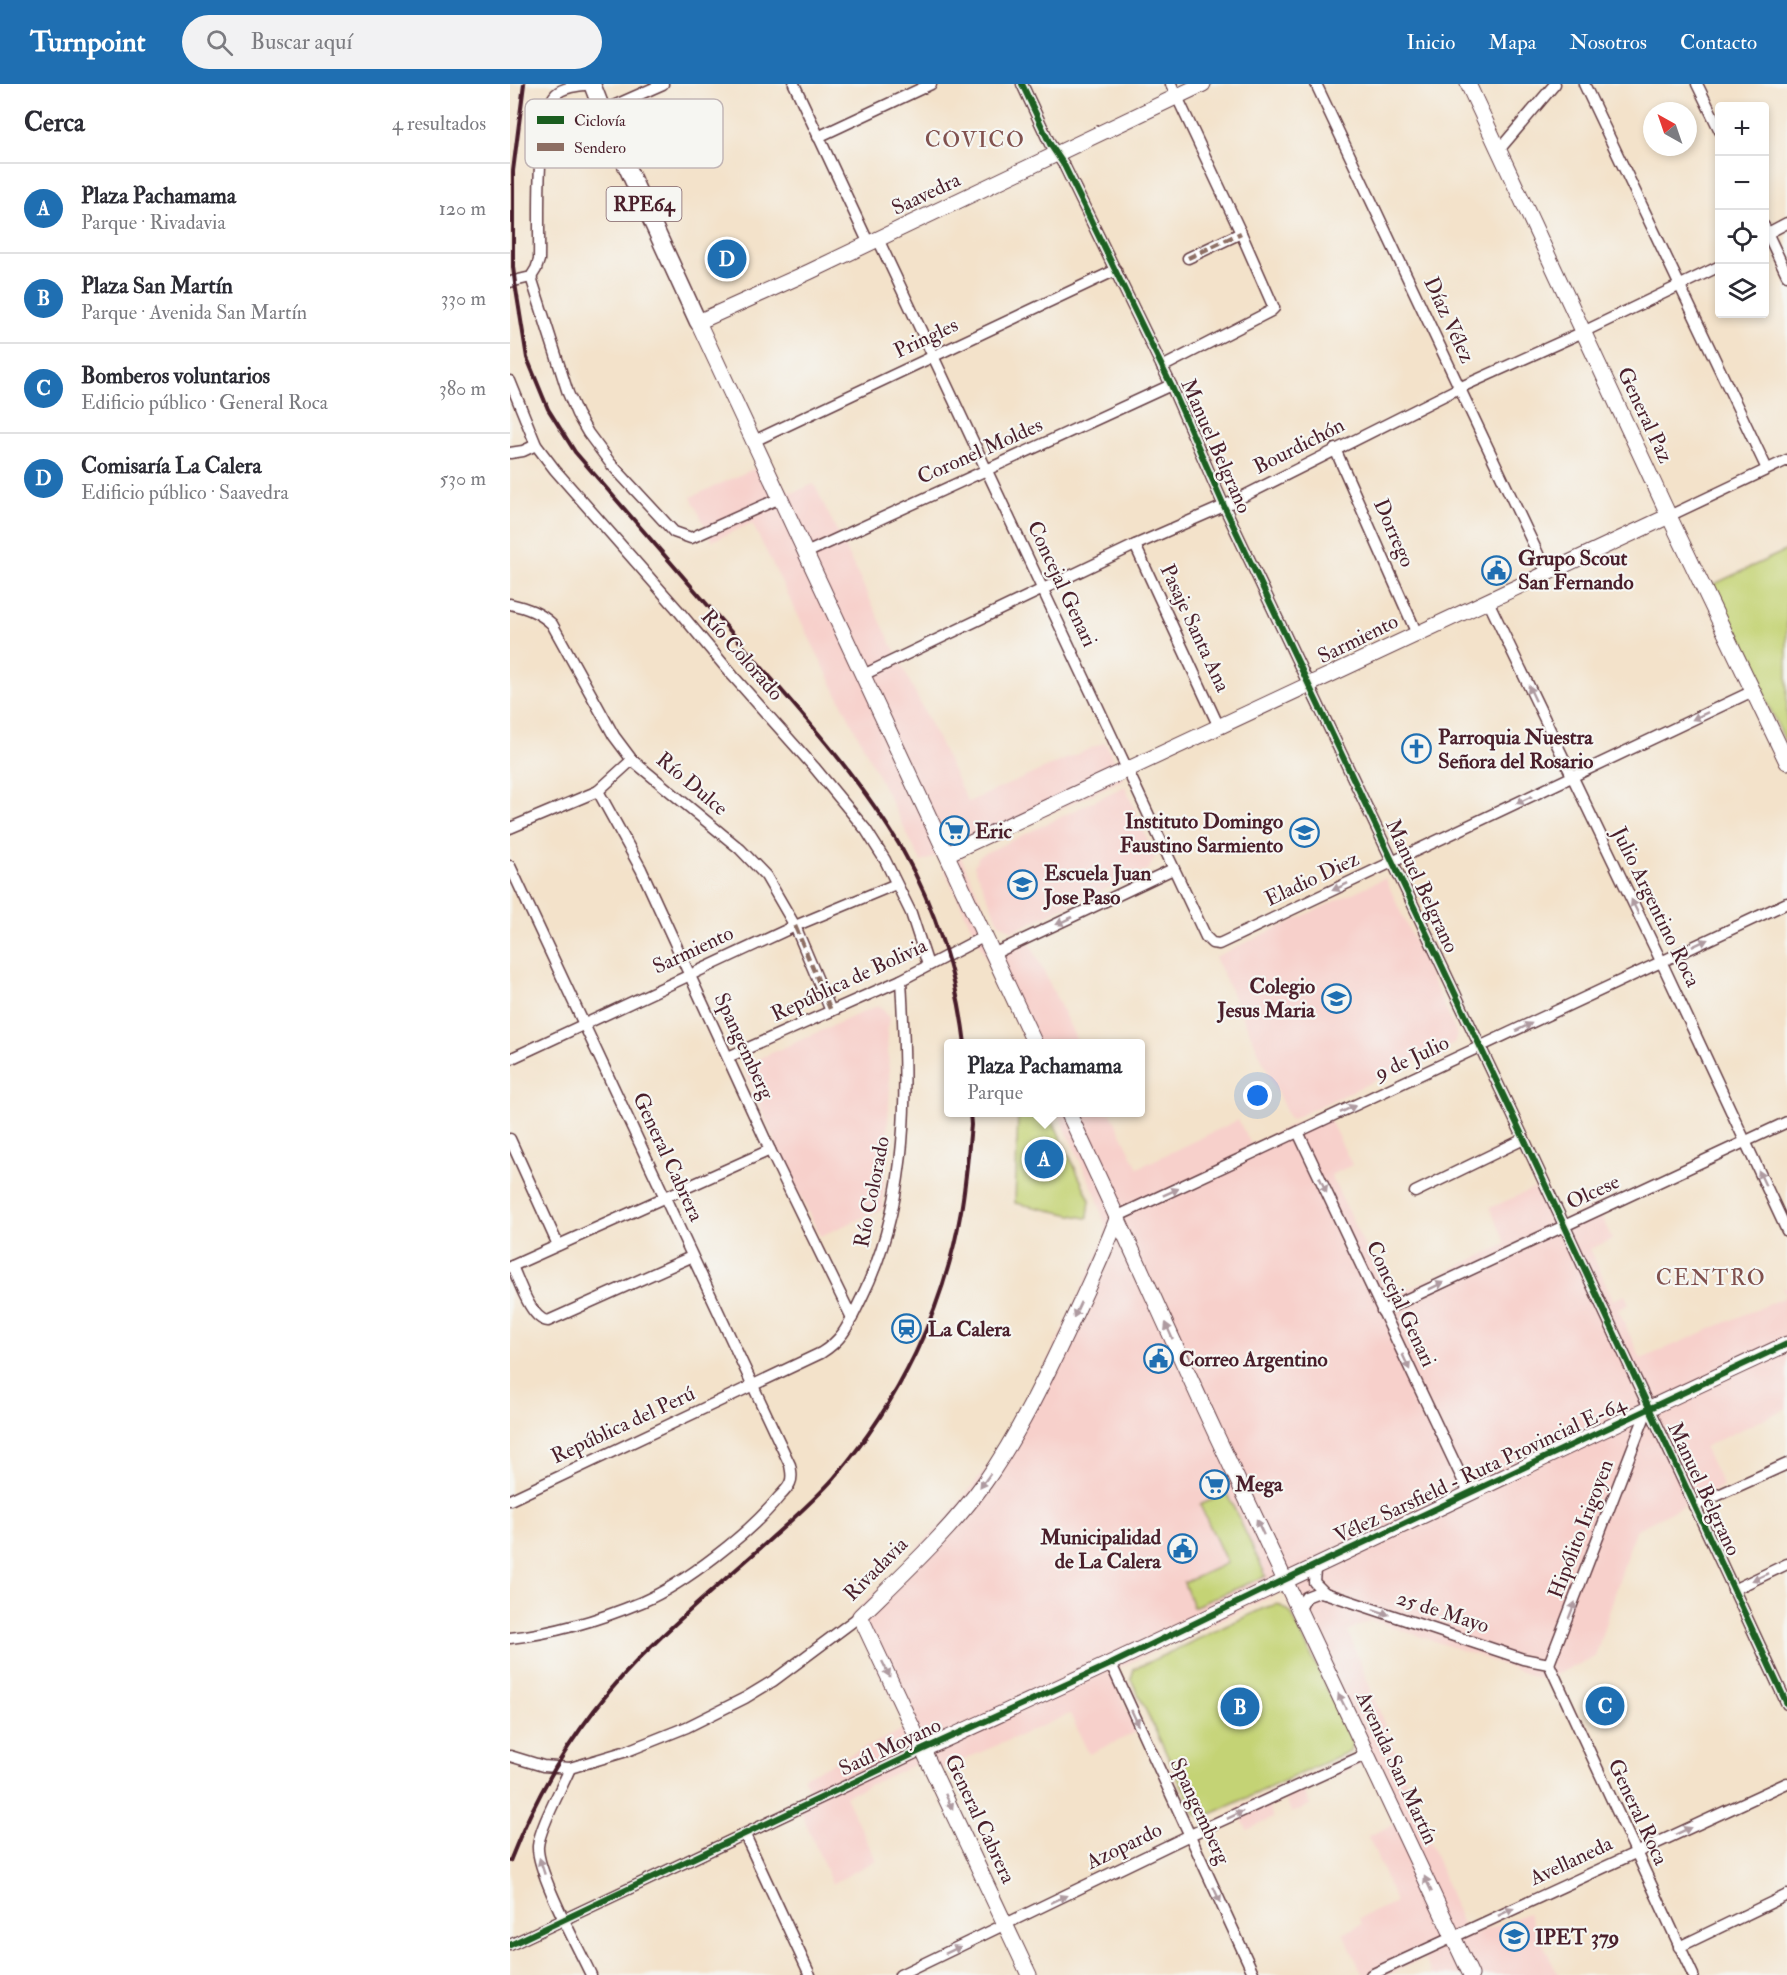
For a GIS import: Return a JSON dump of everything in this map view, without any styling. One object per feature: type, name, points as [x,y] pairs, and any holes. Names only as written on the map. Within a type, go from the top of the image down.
[{"type":"main road","name":"RPE64","points":[[592,84],[598,99]]},
{"type":"main road","name":"RPE64","points":[[628,168],[698,322]]},
{"type":"street","points":[[553,99],[563,89],[592,84]]},
{"type":"street","name":"Concejal Genari","points":[[794,84],[818,137],[934,356],[1173,869],[1206,937],[1212,943]]},
{"type":"street","points":[[818,137],[931,84]]},
{"type":"street","name":"Manuel Belgrano","points":[[1022,84],[1171,385],[1224,506],[1524,1139],[1787,1704]]},
{"type":"street","name":"Saavedra","points":[[698,322],[874,242],[1056,154],[1174,90],[1203,84]]},
{"type":"street","name":"Díaz Vélez","points":[[1316,84],[1547,573]]},
{"type":"street","name":"General Paz","points":[[1468,84],[1669,516],[1787,762]]},
{"type":"street","points":[[1498,151],[1555,84]]},
{"type":"street","points":[[1584,84],[1767,470]]},
{"type":"street","points":[[1697,84],[1715,122]]},
{"type":"street","points":[[629,99],[660,85]]},
{"type":"street","points":[[1162,367],[1274,308],[1174,90]]},
{"type":"street","points":[[510,282],[531,277],[536,269],[541,168]]},
{"type":"street","points":[[1769,235],[1787,223]]},
{"type":"street","points":[[1188,258],[1241,232]]},
{"type":"street","points":[[1769,240],[1787,275]]},
{"type":"street","name":"Bourdichón","points":[[863,675],[1135,545],[1224,506],[1459,388],[1583,333],[1715,268]]},
{"type":"street","name":"Pringles","points":[[754,441],[1116,270]]},
{"type":"street","points":[[531,277],[557,363],[577,414],[611,464],[674,532],[692,538],[780,498]]},
{"type":"street","name":"RPE64","points":[[698,322],[1033,1039]]},
{"type":"street","name":"Río Colorado","points":[[510,381],[536,445],[569,488],[814,767],[866,830],[885,860],[911,913],[928,966]]},
{"type":"street","name":"Coronel Moldes","points":[[806,553],[1171,385]]},
{"type":"street","points":[[510,453],[523,451],[536,445]]},
{"type":"street","name":"Dorrego","points":[[1335,449],[1418,634]]},
{"type":"street","name":"Sarmiento","points":[[947,854],[1787,460]]},
{"type":"street","name":"Pasaje Santa Ana","points":[[1135,545],[1219,727]]},
{"type":"street","name":"Julio Argentino Roca","points":[[1488,601],[1787,1231]]},
{"type":"street","name":"Río Dulce","points":[[510,604],[531,609],[552,624],[614,736],[632,760],[750,859],[774,889],[795,926],[831,1011]]},
{"type":"street","name":"Eladio Diez","points":[[1212,943],[1219,944],[1753,691]]},
{"type":"street","points":[[510,828],[598,791],[632,760]]},
{"type":"street","name":"Spangemberg","points":[[598,791],[641,869],[770,1150],[852,1318]]},
{"type":"street","name":"General Cabrera","points":[[510,866],[790,1465],[792,1475],[790,1484],[766,1513],[689,1575],[645,1601],[596,1620],[542,1634],[510,1638]]},
{"type":"street","points":[[993,954],[1173,869]]},
{"type":"street","name":"Sarmiento","points":[[510,1059],[795,926],[896,885]]},
{"type":"street","name":"9 de Julio","points":[[1118,1216],[1787,903]]},
{"type":"street","name":"República de Bolivia","points":[[728,1057],[901,980],[985,936]]},
{"type":"street","name":"Río Colorado","points":[[752,1386],[831,1347],[841,1338],[876,1269],[899,1176],[905,1112],[901,980]]},
{"type":"street","name":"Avenida San Martín","points":[[1070,1117],[1118,1216],[1284,1580],[1471,1975]]},
{"type":"street","name":"Olcese","points":[[1382,1311],[1787,1122]]},
{"type":"street","name":"Concejal Genari","points":[[1298,1132],[1468,1493]]},
{"type":"street","points":[[510,1139],[558,1245]]},
{"type":"street","points":[[1415,1192],[1524,1139]]},
{"type":"street","points":[[692,1257],[548,1321],[542,1321],[534,1313],[511,1267],[770,1150]]},
{"type":"street","name":"Rivadavia","points":[[510,1756],[543,1766],[570,1768],[627,1751],[714,1715],[773,1681],[860,1616],[953,1520],[984,1483],[1035,1397],[1102,1257],[1118,1216]]},
{"type":"street","points":[[1102,1257],[1116,1251],[1123,1251],[1137,1260]]},
{"type":"street","name":"Vélez Sarsfield - Ruta Provincial E-64","points":[[1284,1580],[1787,1344]]},
{"type":"street","name":"República del Perú","points":[[510,1500],[752,1386]]},
{"type":"street","name":"Hipólito Irigoyen","points":[[1550,1664],[1648,1408]]},
{"type":"street","points":[[1694,1506],[1787,1464]]},
{"type":"street","points":[[1321,1564],[1313,1576],[1318,1588],[1325,1593]]},
{"type":"street","points":[[1733,1590],[1787,1564]]},
{"type":"street","name":"Saúl Moyano","points":[[510,1946],[924,1749],[1111,1664],[1284,1580]]},
{"type":"street","points":[[1301,1616],[1301,1607],[1306,1597],[1319,1592],[1325,1593]]},
{"type":"street","name":"25 de Mayo","points":[[1325,1593],[1513,1656],[1550,1664]]},
{"type":"street","name":"General Cabrera","points":[[860,1616],[1029,1975]]},
{"type":"street","name":"Spangemberg","points":[[1111,1664],[1254,1975]]},
{"type":"street","name":"General Roca","points":[[1550,1664],[1693,1975]]},
{"type":"street","name":"Azopardo","points":[[900,1975],[991,1932],[1005,1923],[1367,1754]]},
{"type":"street","points":[[570,1768],[544,1826],[538,1847],[543,1870],[591,1975]]},
{"type":"street","name":"Avellaneda","points":[[1371,1975],[1787,1783]]},
{"type":"street","points":[[745,1835],[810,1975]]},
{"type":"street","points":[[1679,1947],[1787,1895]]},
{"type":"shaded area","points":[[760,466],[792,493],[814,484],[968,802],[1105,742],[1124,779],[960,855],[1001,945],[1026,934],[1076,1039],[1024,1039],[938,856],[921,862],[752,523],[712,541],[691,497]]},
{"type":"shaded area","points":[[1125,786],[1155,858],[1148,870],[1013,931],[999,923],[974,866],[979,856]]},
{"type":"shaded area","points":[[1385,878],[1457,1034],[1454,1044],[1290,1120],[1215,957]]},
{"type":"shaded area","points":[[879,1005],[889,1017],[887,1034],[890,1088],[883,1209],[820,1236],[780,1154],[745,1071],[749,1063]]},
{"type":"shaded area","points":[[1325,1110],[1352,1165],[1331,1175],[1389,1298],[1506,1244],[1490,1208],[1535,1188],[1553,1225],[1596,1205],[1612,1239],[1590,1249],[1613,1300],[1625,1295],[1629,1304],[1618,1310],[1641,1359],[1787,1296],[1787,1408],[1704,1447],[1723,1486],[1635,1530],[1595,1657],[1543,1680],[1371,1620],[1348,1631],[1467,1937],[1528,1913],[1558,1975],[1432,1975],[1424,1958],[1387,1975],[1363,1975],[1343,1933],[1362,1924],[1359,1918],[1396,1902],[1368,1836],[1395,1824],[1366,1762],[1304,1791],[1310,1805],[1292,1813],[1285,1799],[1269,1807],[1273,1818],[1247,1830],[1237,1809],[1363,1752],[1283,1591],[1110,1672],[1137,1732],[1089,1754],[1070,1714],[930,1774],[924,1760],[845,1796],[876,1860],[832,1884],[797,1803],[812,1795],[803,1777],[907,1728],[850,1617],[940,1526],[998,1454],[1023,1415],[1105,1238],[1105,1224],[1096,1195],[1060,1117],[1113,1117],[1138,1168],[1238,1120],[1251,1144]]},
{"type":"green space","points":[[1787,550],[1787,745],[1712,585]]},
{"type":"green space","points":[[1018,1117],[1051,1117],[1090,1200],[1088,1217],[1015,1203]]},
{"type":"green space","points":[[1227,1493],[1266,1576],[1193,1607],[1184,1583],[1227,1563],[1200,1505]]},
{"type":"green space","points":[[1278,1604],[1291,1613],[1349,1735],[1352,1743],[1350,1751],[1211,1814],[1202,1816],[1195,1814],[1131,1679],[1134,1669],[1264,1608]]},
{"type":"railway","points":[[524,84],[513,171],[513,267],[527,358],[548,409],[575,452],[807,720],[886,823],[915,873],[935,920],[951,969],[964,1039]]},
{"type":"railway","points":[[510,1861],[537,1800],[553,1771],[610,1690],[670,1628],[818,1495],[857,1449],[879,1418],[916,1353],[943,1284],[963,1200],[970,1117]]},
{"type":"marked path","points":[[1188,258],[1241,233]]},
{"type":"marked path","points":[[795,926],[831,1011]]},
{"type":"cycle path","points":[[1022,84],[1171,385],[1224,506],[1524,1139],[1787,1704]]},
{"type":"cycle path","points":[[510,1945],[1787,1344]]},
{"type":"place","name":"Comisaría La Calera","points":[[727,259]]},
{"type":"place","name":"Grupo Scout San Fernando","points":[[1497,570]]},
{"type":"place","name":"Parroquia Nuestra Señora del Rosario","points":[[1417,749]]},
{"type":"place","name":"Eric","points":[[954,831]]},
{"type":"place","name":"Instituto Domingo Faustino Sarmiento","points":[[1304,833]]},
{"type":"place","name":"Escuela Juan Jose Paso","points":[[1023,885]]},
{"type":"place","name":"Colegio Jesus Maria","points":[[1336,998]]},
{"type":"place","name":"Plaza Pachamama","points":[[1044,1159]]},
{"type":"place","name":"La Calera","points":[[907,1329]]},
{"type":"place","name":"Correo Argentino","points":[[1158,1359]]},
{"type":"place","name":"Mega","points":[[1214,1484]]},
{"type":"place","name":"Municipalidad de La Calera","points":[[1182,1549]]},
{"type":"place","name":"Bomberos voluntarios","points":[[1605,1706]]},
{"type":"place","name":"Plaza San Martín","points":[[1240,1707]]},
{"type":"place","name":"IPET 379","points":[[1514,1937]]},
{"type":"district","name":"COVICO","points":[[975,140]]},
{"type":"district","name":"CENTRO","points":[[1711,1278]]}]
